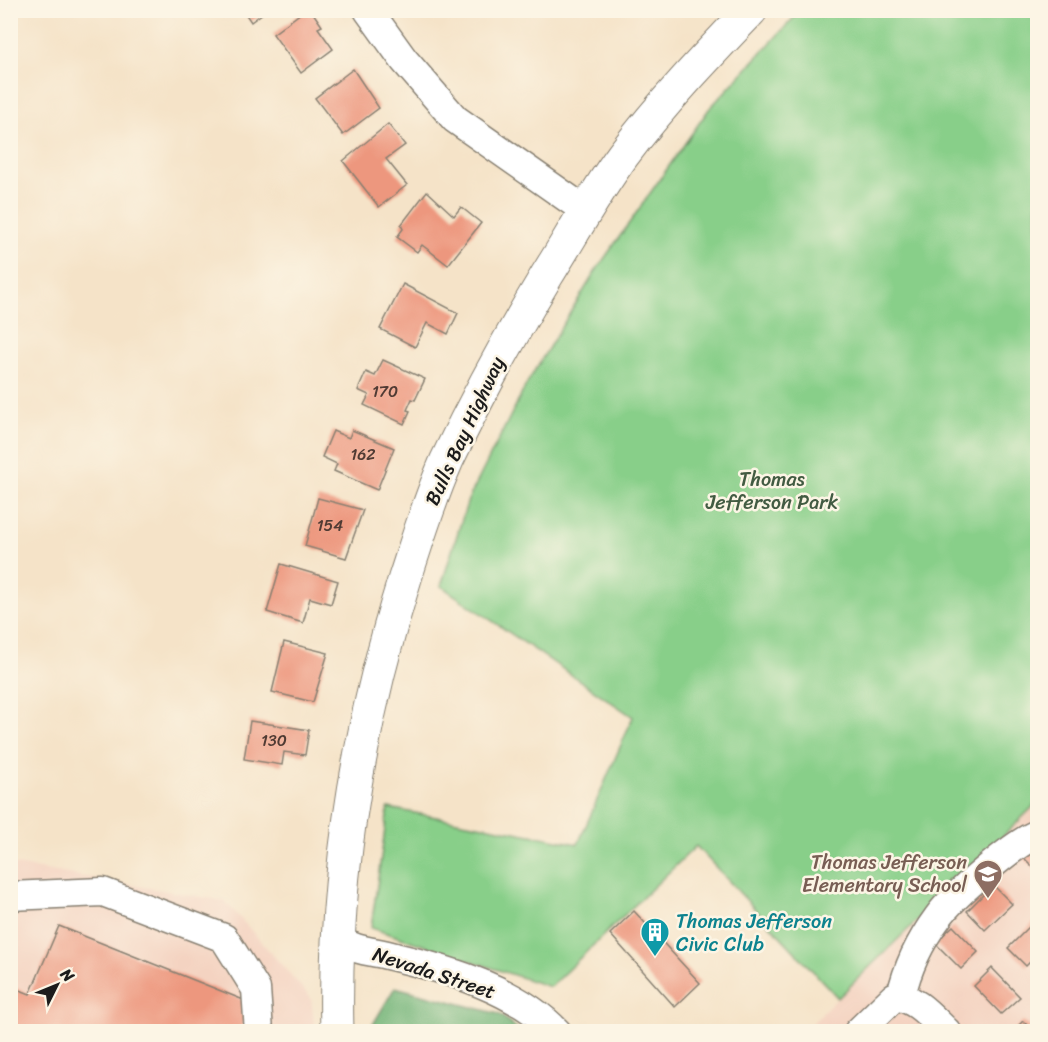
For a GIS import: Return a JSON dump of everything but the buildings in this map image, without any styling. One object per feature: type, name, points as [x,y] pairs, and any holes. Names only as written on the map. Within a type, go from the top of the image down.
[{"type":"main road","name":"Bulls Bay Highway","points":[[337,1032],[339,910],[360,749],[377,676],[428,507],[447,461],[497,361],[623,154],[709,54],[752,10]]},
{"type":"street","points":[[368,10],[404,60],[455,119],[586,212]]},
{"type":"street","points":[[901,996],[906,973],[938,916],[1019,842],[1038,834]]},
{"type":"street","points":[[10,896],[103,892],[224,938],[256,989],[259,1032]]},
{"type":"street","name":"Nevada Street","points":[[339,940],[353,950],[399,957],[479,983],[545,1018],[557,1032]]},
{"type":"street","points":[[858,1032],[894,998],[901,996],[909,999],[947,1032]]},
{"type":"shaded area","name":"Thomas Jefferson Elementary School","points":[[1037,803],[1037,1031],[803,1032],[838,998]]},
{"type":"shaded area","points":[[10,864],[225,901],[311,998],[315,1031],[11,1031]]},
{"type":"green space","name":"Thomas Jefferson Park","points":[[800,11],[1037,11],[1037,803],[838,998],[696,846],[550,987],[371,928],[388,808],[578,844],[633,717],[441,586],[468,500],[527,383],[597,269],[709,109]]},
{"type":"green space","points":[[395,987],[499,1014],[520,1031],[369,1031]]},
{"type":"place","name":"Thomas Jefferson Elementary School","points":[[988,900]]},
{"type":"place","name":"Thomas Jefferson Civic Club","points":[[655,958]]}]
